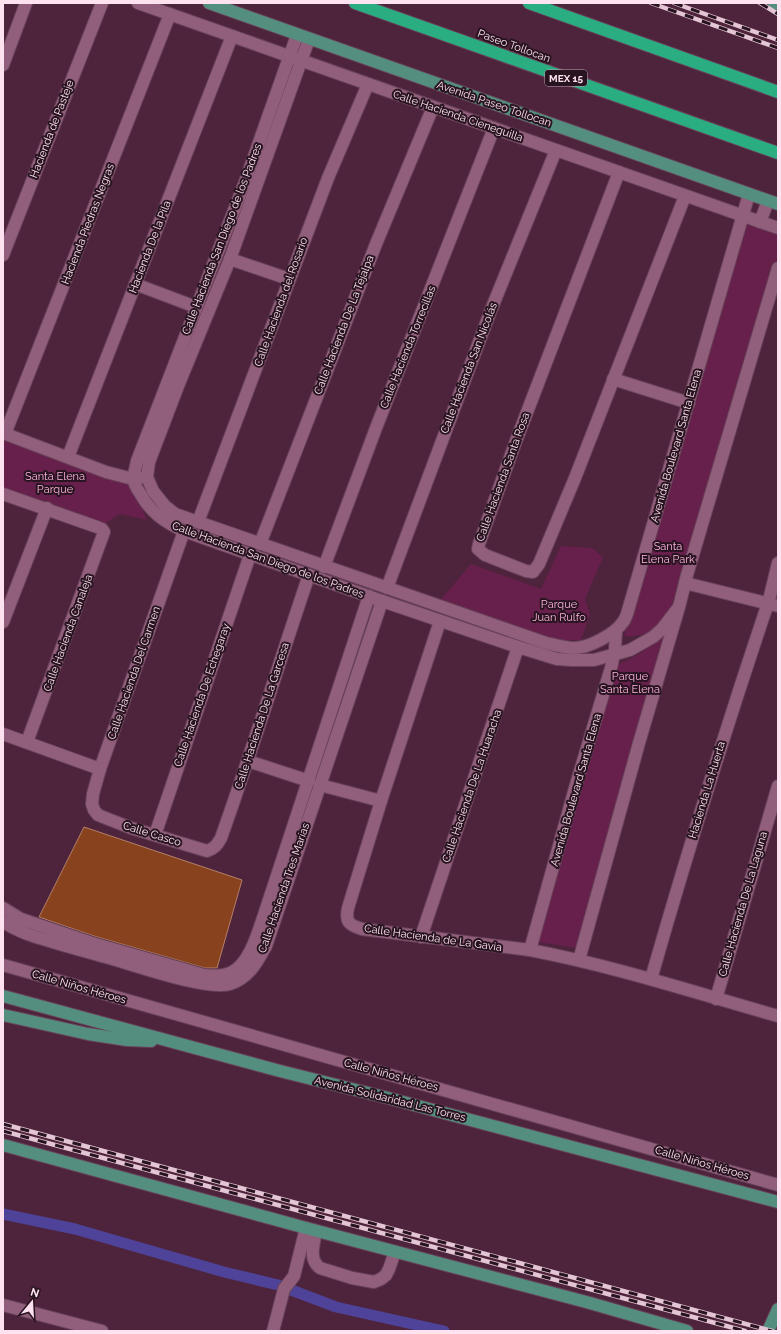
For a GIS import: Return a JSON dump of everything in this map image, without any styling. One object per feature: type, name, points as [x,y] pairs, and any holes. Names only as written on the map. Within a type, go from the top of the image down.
[{"type":"highway","name":"Paseo Tollocan","points":[[355,3],[778,153]]},
{"type":"highway","points":[[529,3],[778,92]]},
{"type":"main road","name":"Avenida Paseo Tollocan","points":[[209,3],[773,203]]},
{"type":"main road","name":"Avenida Solidaridad Las Torres","points":[[3,996],[280,1071],[388,1098],[778,1202]]},
{"type":"main road","points":[[3,1015],[88,1034],[127,1040],[174,1042]]},
{"type":"main road","points":[[3,1138],[114,1175]]},
{"type":"main road","points":[[3,1145],[311,1230],[590,1303],[687,1331]]},
{"type":"main road","points":[[768,1331],[778,1309]]},
{"type":"street","points":[[3,65],[26,3]]},
{"type":"street","name":"Hacienda de Pasteje","points":[[3,255],[102,3]]},
{"type":"street","name":"Calle Hacienda Cieneguilla","points":[[138,3],[778,228]]},
{"type":"street","name":"Hacienda Piedras Negras","points":[[4,434],[170,14]]},
{"type":"street","name":"Calle Hacienda San Diego de los Padres","points":[[296,59],[297,35]]},
{"type":"street","name":"Hacienda De la Pila","points":[[68,457],[232,36]]},
{"type":"street","name":"Calle Hacienda San Diego de los Padres","points":[[309,39],[296,59],[251,184],[230,259],[149,462],[148,477],[153,491],[165,506],[175,514],[260,544],[309,575],[518,648],[557,658],[594,660],[630,650],[653,637],[662,629],[679,607]]},
{"type":"street","name":"Calle Hacienda del Rosario","points":[[198,522],[289,278],[328,178],[368,84]]},
{"type":"street","name":"Calle Hacienda De La Tejalpa","points":[[260,544],[376,244],[433,107]]},
{"type":"street","name":"Calle Hacienda Torrecillas","points":[[324,567],[376,428],[494,128]]},
{"type":"street","name":"Calle Hacienda San Nicolás","points":[[387,588],[491,310],[556,150]]},
{"type":"street","name":"Calle Hacienda Santa Rosa","points":[[619,172],[513,449],[479,544],[478,549],[481,552],[526,571],[533,572],[539,564],[572,486],[685,196]]},
{"type":"street","name":"Calle Hacienda San Diego de los Padres","points":[[251,184],[196,307],[137,461],[133,479],[142,498],[154,514],[184,531],[250,555],[280,558],[324,567],[546,643],[573,648],[588,646],[616,630]]},
{"type":"street","name":"Avenida Boulevard Santa Elena","points":[[530,950],[573,795],[612,668],[616,630],[623,622],[627,614],[749,194]]},
{"type":"street","points":[[760,222],[773,203]]},
{"type":"street","points":[[230,259],[289,278]]},
{"type":"street","points":[[579,960],[686,579],[778,268]]},
{"type":"street","points":[[135,284],[196,307]]},
{"type":"street","points":[[176,358],[189,361]]},
{"type":"street","points":[[613,379],[689,403]]},
{"type":"street","points":[[4,434],[106,472],[133,479],[148,477]]},
{"type":"street","points":[[3,494],[47,508],[3,622]]},
{"type":"street","name":"Calle Hacienda Canaleja","points":[[27,742],[105,535],[102,529],[47,508]]},
{"type":"street","name":"Calle Hacienda Del Carmen","points":[[98,815],[92,804],[93,794],[100,769],[184,531]]},
{"type":"street","name":"Calle Hacienda De Echegaray","points":[[155,835],[250,555]]},
{"type":"street","name":"Hacienda La Huerta","points":[[651,979],[729,717],[773,600],[778,563]]},
{"type":"street","name":"Calle Hacienda De La Garcesa","points":[[207,851],[213,849],[221,838],[309,575]]},
{"type":"street","points":[[686,579],[773,600]]},
{"type":"street","name":"Calle Hacienda Tres Marías","points":[[314,783],[328,721],[369,596]]},
{"type":"street","name":"Calle Hacienda Tres Marías","points":[[236,976],[254,943],[299,828],[314,783],[340,725],[382,601]]},
{"type":"street","points":[[472,631],[476,618]]},
{"type":"street","name":"Calle Hacienda de La Gavia","points":[[440,621],[381,801],[348,908],[347,918],[351,925],[362,929],[530,950],[579,960],[651,979],[778,1016]]},
{"type":"street","name":"Calle Hacienda De La Huaracha","points":[[421,937],[518,648]]},
{"type":"street","points":[[328,721],[340,725]]},
{"type":"street","points":[[3,734],[100,769]]},
{"type":"street","points":[[248,761],[314,783],[381,801]]},
{"type":"street","name":"Calle Hacienda De La Laguna","points":[[716,999],[778,786]]},
{"type":"street","name":"Calle Casco","points":[[98,815],[131,828],[207,851]]},
{"type":"street","points":[[3,908],[21,919],[78,939],[204,975],[236,976]]},
{"type":"street","points":[[3,922],[32,936],[210,985],[228,985],[236,976]]},
{"type":"street","name":"Calle Niños Héroes","points":[[3,965],[778,1184]]},
{"type":"street","points":[[311,1230],[312,1255],[315,1265],[352,1278],[374,1282],[381,1279],[389,1269],[395,1252]]},
{"type":"street","points":[[273,1331],[282,1292],[294,1276],[311,1230]]},
{"type":"street","points":[[3,1305],[82,1328],[102,1331]]},
{"type":"green space","name":"Santa Elena Park","points":[[746,223],[778,233],[778,254],[754,329],[675,600],[666,616],[656,628],[642,635],[624,636]]},
{"type":"green space","name":"Santa Elena Parque","points":[[3,440],[132,486],[147,520],[120,514],[104,524],[3,488]]},
{"type":"green space","name":"Parque Juan Rulfo","points":[[561,546],[592,548],[603,557],[585,599],[590,614],[581,640],[560,640],[438,603],[471,564],[541,589]]},
{"type":"green space","name":"Parque Santa Elena","points":[[670,631],[577,948],[537,942],[613,666],[636,656]]},
{"type":"building","points":[[84,827],[242,880],[217,968],[205,968],[94,936],[39,917]]},
{"type":"waterway","points":[[3,1214],[75,1229],[224,1272],[278,1285],[336,1307],[444,1331]]},
{"type":"railway","points":[[651,3],[778,48]]},
{"type":"railway","points":[[674,3],[778,40]]},
{"type":"railway","points":[[760,3],[778,14]]},
{"type":"railway","points":[[3,1124],[772,1331]]},
{"type":"railway","points":[[3,1131],[745,1331]]}]
